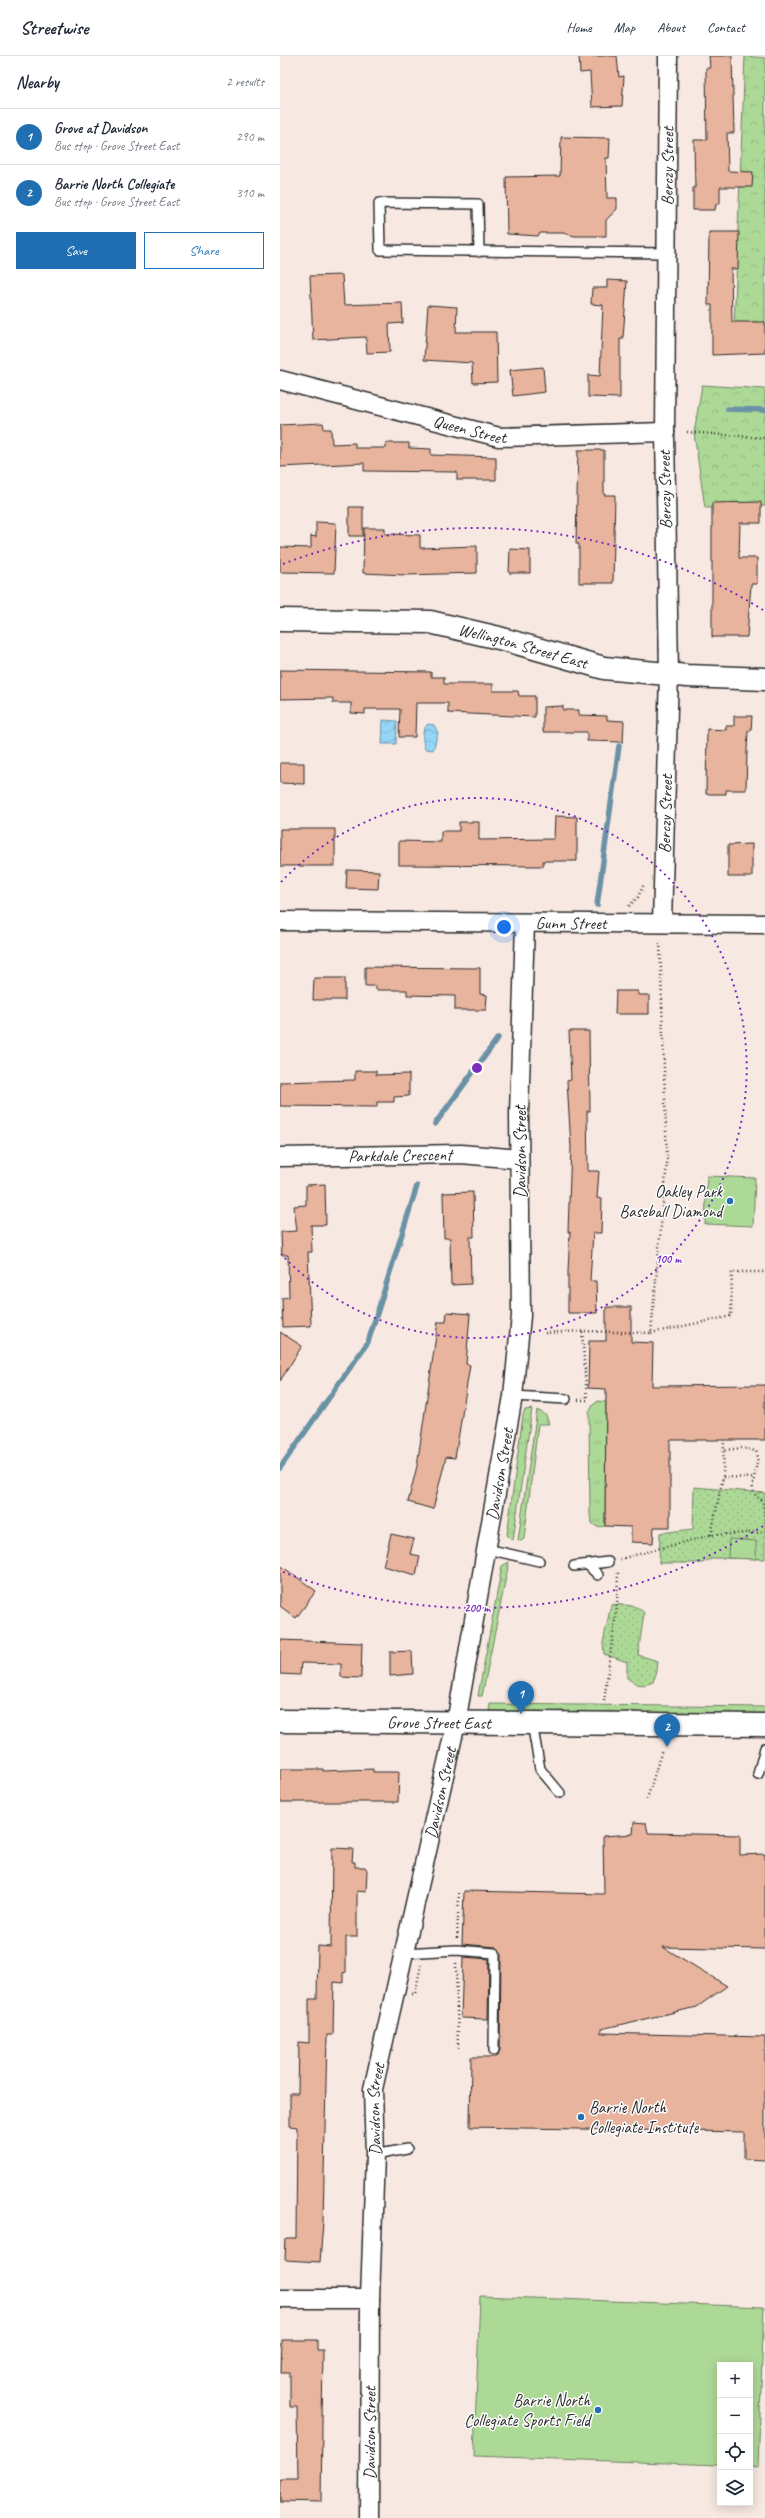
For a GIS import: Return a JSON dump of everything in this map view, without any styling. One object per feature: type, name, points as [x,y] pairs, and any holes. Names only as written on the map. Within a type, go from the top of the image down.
[{"type":"street","name":"Berczy Street","points":[[662,923],[669,673],[664,432],[668,56]]},
{"type":"street","name":"Queen Street","points":[[280,380],[499,437],[664,432]]},
{"type":"street","name":"Wellington Street East","points":[[280,620],[430,622],[499,638],[604,668],[669,673],[686,676],[765,679]]},
{"type":"street","name":"Gunn Street","points":[[280,921],[765,924]]},
{"type":"street","name":"Davidson Street","points":[[369,2518],[370,2299],[375,2155],[373,2089],[456,1723],[513,1396],[521,1316],[519,1159],[526,923]]},
{"type":"street","name":"Parkdale Crescent","points":[[280,1157],[461,1154],[519,1159]]},
{"type":"street","name":"Grove Street East","points":[[280,1721],[765,1725]]},
{"type":"street","points":[[280,2299],[370,2299]]},
{"type":"lane","points":[[479,252],[478,204],[379,203],[380,250],[479,252],[666,253]]},
{"type":"lane","points":[[513,1396],[566,1399]]},
{"type":"lane","points":[[487,1549],[539,1561]]},
{"type":"lane","points":[[574,1566],[608,1562]]},
{"type":"lane","points":[[588,1565],[598,1575]]},
{"type":"lane","points":[[532,1723],[540,1769],[560,1792]]},
{"type":"lane","points":[[758,1774],[765,1748]]},
{"type":"lane","points":[[404,1953],[456,1950],[495,1953],[494,2050]]},
{"type":"lane","points":[[375,2155],[407,2149]]},
{"type":"path","points":[[688,432],[765,438]]},
{"type":"path","points":[[651,1333],[667,1162],[660,941]]},
{"type":"path","points":[[545,1333],[582,1331],[651,1333],[731,1316],[732,1272],[765,1272]]},
{"type":"path","points":[[582,1331],[588,1400]]},
{"type":"path","points":[[711,1535],[723,1477],[725,1450],[724,1440]]},
{"type":"path","points":[[725,1450],[742,1448],[756,1451],[758,1457],[752,1487],[755,1496],[763,1501],[765,1522]]},
{"type":"path","points":[[723,1477],[754,1478]]},
{"type":"path","points":[[608,1562],[711,1535],[765,1532]]},
{"type":"path","points":[[604,1702],[617,1605],[618,1560]]},
{"type":"path","points":[[647,1799],[662,1750]]},
{"type":"path","points":[[458,2048],[456,1950],[459,1892]]},
{"type":"green space","points":[[745,56],[765,58],[765,334],[734,328]]},
{"type":"green space","points":[[702,385],[765,389],[765,506],[705,508],[694,433]]},
{"type":"green space","name":"Oakley Park Baseball Diamond","points":[[707,1176],[755,1178],[753,1226],[705,1224]]},
{"type":"green space","points":[[598,1401],[606,1402],[605,1526],[597,1527],[592,1523],[590,1515],[589,1413],[593,1405]]},
{"type":"green space","points":[[532,1409],[513,1540],[507,1535],[523,1415],[525,1410]]},
{"type":"green space","points":[[537,1410],[546,1415],[549,1424],[538,1424],[524,1539],[521,1541],[518,1540]]},
{"type":"green space","points":[[694,1487],[765,1493],[765,1559],[714,1558],[702,1563],[659,1563],[660,1533],[693,1529]]},
{"type":"green space","points":[[729,1539],[756,1541],[756,1559],[728,1558]]},
{"type":"green space","points":[[509,1562],[482,1696],[478,1696],[502,1566]]},
{"type":"green space","points":[[611,1604],[633,1606],[644,1613],[638,1655],[658,1661],[657,1671],[653,1682],[642,1685],[633,1682],[627,1678],[627,1662],[604,1654],[603,1643]]},
{"type":"green space","points":[[490,1704],[765,1707],[765,1715],[489,1711]]},
{"type":"green space","name":"Barrie North Collegiate Sports Field","points":[[480,2296],[764,2307],[758,2467],[753,2466],[753,2362],[717,2362],[717,2465],[474,2456]]},
{"type":"water","points":[[383,720],[397,721],[396,744],[382,744]]},
{"type":"water","points":[[428,724],[434,725],[438,733],[433,750],[425,749],[423,742],[423,733]]},
{"type":"building","points":[[579,56],[617,56],[619,77],[624,76],[622,106],[592,107],[590,72],[580,73]]},
{"type":"building","points":[[709,56],[732,56],[734,133],[727,133],[728,171],[753,172],[752,187],[720,187],[720,204],[716,204],[715,210],[693,210],[693,188],[695,188],[694,140],[707,140],[706,68],[710,68]]},
{"type":"building","points":[[561,137],[610,138],[609,158],[606,158],[607,198],[617,198],[617,209],[606,220],[606,236],[575,236],[563,233],[540,233],[538,236],[507,234],[506,177],[560,176]]},
{"type":"building","points":[[709,232],[739,232],[738,269],[731,269],[732,322],[765,322],[765,353],[712,355],[712,305],[708,305]]},
{"type":"building","points":[[342,275],[344,305],[402,303],[403,323],[389,324],[390,352],[367,353],[366,337],[313,340],[310,276]]},
{"type":"building","points":[[607,280],[627,281],[623,339],[620,339],[620,398],[588,397],[588,375],[600,376],[603,305],[591,304],[592,288],[607,288]]},
{"type":"building","points":[[428,305],[457,307],[456,332],[496,332],[497,382],[473,383],[472,363],[424,360]]},
{"type":"building","points":[[543,367],[545,392],[513,396],[510,370]]},
{"type":"building","points":[[323,423],[324,429],[331,429],[332,444],[355,443],[355,448],[386,448],[386,443],[409,443],[409,448],[431,449],[431,455],[496,457],[496,480],[457,480],[457,472],[364,471],[364,463],[280,467],[280,425]]},
{"type":"building","points":[[578,450],[604,450],[604,495],[615,495],[613,583],[579,583],[579,544],[576,544]]},
{"type":"building","points":[[761,502],[761,523],[740,523],[739,558],[757,558],[757,584],[751,584],[747,637],[712,637],[712,503]]},
{"type":"building","points":[[349,507],[363,507],[363,536],[349,536]]},
{"type":"building","points":[[316,522],[336,523],[334,573],[280,572],[280,547],[311,548],[311,536],[316,537]]},
{"type":"building","points":[[364,528],[385,528],[385,534],[420,535],[420,548],[477,546],[477,573],[406,575],[363,573]]},
{"type":"building","points":[[510,549],[530,550],[530,573],[509,573]]},
{"type":"building","points":[[280,670],[431,672],[431,677],[444,677],[444,684],[493,684],[493,691],[518,691],[519,696],[535,696],[535,717],[448,713],[448,703],[416,703],[415,737],[399,737],[400,709],[365,709],[365,714],[351,713],[351,703],[333,703],[333,698],[280,699]]},
{"type":"building","points":[[563,706],[563,710],[579,710],[579,715],[607,716],[607,720],[624,721],[623,742],[587,741],[587,732],[543,732],[543,707]]},
{"type":"building","points":[[734,716],[752,716],[751,731],[748,731],[746,790],[726,790],[726,794],[706,794],[707,729],[726,730],[726,726],[734,726]]},
{"type":"building","points":[[280,763],[304,763],[304,784],[280,783]]},
{"type":"building","points":[[555,816],[577,817],[577,861],[543,861],[543,866],[399,865],[399,841],[441,842],[441,831],[459,831],[459,822],[479,822],[479,840],[554,839]]},
{"type":"building","points":[[280,829],[335,829],[335,866],[280,866]]},
{"type":"building","points":[[752,844],[752,877],[728,877],[728,845]]},
{"type":"building","points":[[347,870],[379,871],[378,889],[346,888]]},
{"type":"building","points":[[365,967],[480,968],[480,994],[487,995],[486,1010],[455,1010],[455,996],[407,995],[407,990],[376,990],[376,986],[365,986]]},
{"type":"building","points":[[314,978],[345,978],[345,1000],[313,1000]]},
{"type":"building","points":[[616,991],[638,991],[638,995],[649,995],[649,1014],[615,1014]]},
{"type":"building","points":[[569,1031],[589,1031],[590,1111],[587,1111],[588,1171],[599,1171],[597,1198],[602,1199],[601,1233],[593,1233],[590,1281],[596,1281],[597,1313],[568,1313],[570,1232],[568,1232],[571,1147],[567,1081],[571,1080]]},
{"type":"building","points":[[355,1071],[376,1071],[376,1075],[409,1074],[409,1096],[394,1097],[394,1102],[377,1102],[377,1107],[280,1106],[280,1082],[355,1080]]},
{"type":"building","points":[[325,1184],[326,1225],[311,1225],[312,1252],[308,1252],[311,1326],[283,1327],[282,1298],[289,1297],[288,1255],[282,1255],[281,1232],[297,1231],[294,1206],[306,1205],[306,1185]]},
{"type":"building","points":[[473,1192],[474,1237],[470,1237],[471,1284],[451,1285],[450,1238],[444,1238],[443,1193]]},
{"type":"building","points":[[606,1307],[631,1307],[631,1342],[653,1343],[652,1386],[765,1385],[765,1440],[670,1440],[670,1527],[654,1527],[653,1543],[631,1542],[631,1527],[605,1526],[606,1389],[588,1388],[589,1341],[606,1341]]},
{"type":"building","points":[[447,1312],[470,1314],[466,1364],[470,1365],[455,1458],[446,1457],[433,1509],[408,1502],[417,1466],[438,1322],[446,1322]]},
{"type":"building","points":[[280,1332],[302,1346],[280,1381]]},
{"type":"building","points":[[391,1534],[414,1539],[410,1554],[420,1556],[416,1575],[383,1566]]},
{"type":"building","points":[[280,1565],[316,1591],[296,1618],[280,1606]]},
{"type":"building","points":[[280,1640],[362,1643],[361,1678],[341,1677],[341,1664],[301,1663],[300,1675],[280,1674]]},
{"type":"building","points":[[412,1651],[413,1674],[390,1676],[390,1652]]},
{"type":"building","points":[[280,1769],[323,1769],[323,1771],[373,1769],[373,1772],[399,1772],[398,1802],[280,1802]]},
{"type":"building","points":[[634,1822],[646,1823],[648,1833],[740,1835],[740,1855],[765,1854],[765,1949],[663,1947],[727,1986],[697,2007],[601,2029],[601,2033],[765,2037],[765,2160],[744,2159],[744,2132],[470,2127],[471,2057],[497,2057],[500,2050],[501,1953],[496,1947],[462,1944],[464,1891],[604,1894],[603,1836],[633,1834]]},
{"type":"building","points":[[332,1848],[353,1849],[352,1862],[355,1862],[355,1867],[365,1867],[367,1870],[366,1892],[357,1891],[357,1937],[346,1937],[346,1972],[343,1973],[343,1983],[334,1982],[333,2035],[327,2035],[323,2222],[320,2262],[285,2260],[286,2238],[296,2238],[297,2127],[290,2126],[290,2093],[298,2093],[299,2042],[309,2043],[309,1999],[317,1999],[318,1946],[331,1947]]},
{"type":"building","points":[[463,1957],[489,1959],[488,2019],[461,2018]]},
{"type":"building","points":[[282,2340],[317,2340],[317,2350],[323,2350],[321,2502],[280,2501],[281,2479],[298,2479],[297,2407],[290,2407],[290,2373],[281,2373]]},
{"type":"waterway","points":[[728,409],[765,410]]},
{"type":"waterway","points":[[597,905],[619,746]]},
{"type":"waterway","points":[[435,1124],[498,1038]]},
{"type":"waterway","points":[[280,1468],[368,1342],[417,1186]]},
{"type":"place","name":"Oakley Park Baseball Diamond","points":[[730,1201]]},
{"type":"place","name":"Grove at Davidson","points":[[521,1714]]},
{"type":"place","name":"Barrie North Collegiate","points":[[667,1747]]},
{"type":"place","name":"Barrie North Collegiate Institute","points":[[581,2117]]},
{"type":"place","name":"Barrie North Collegiate Sports Field","points":[[598,2410]]}]
